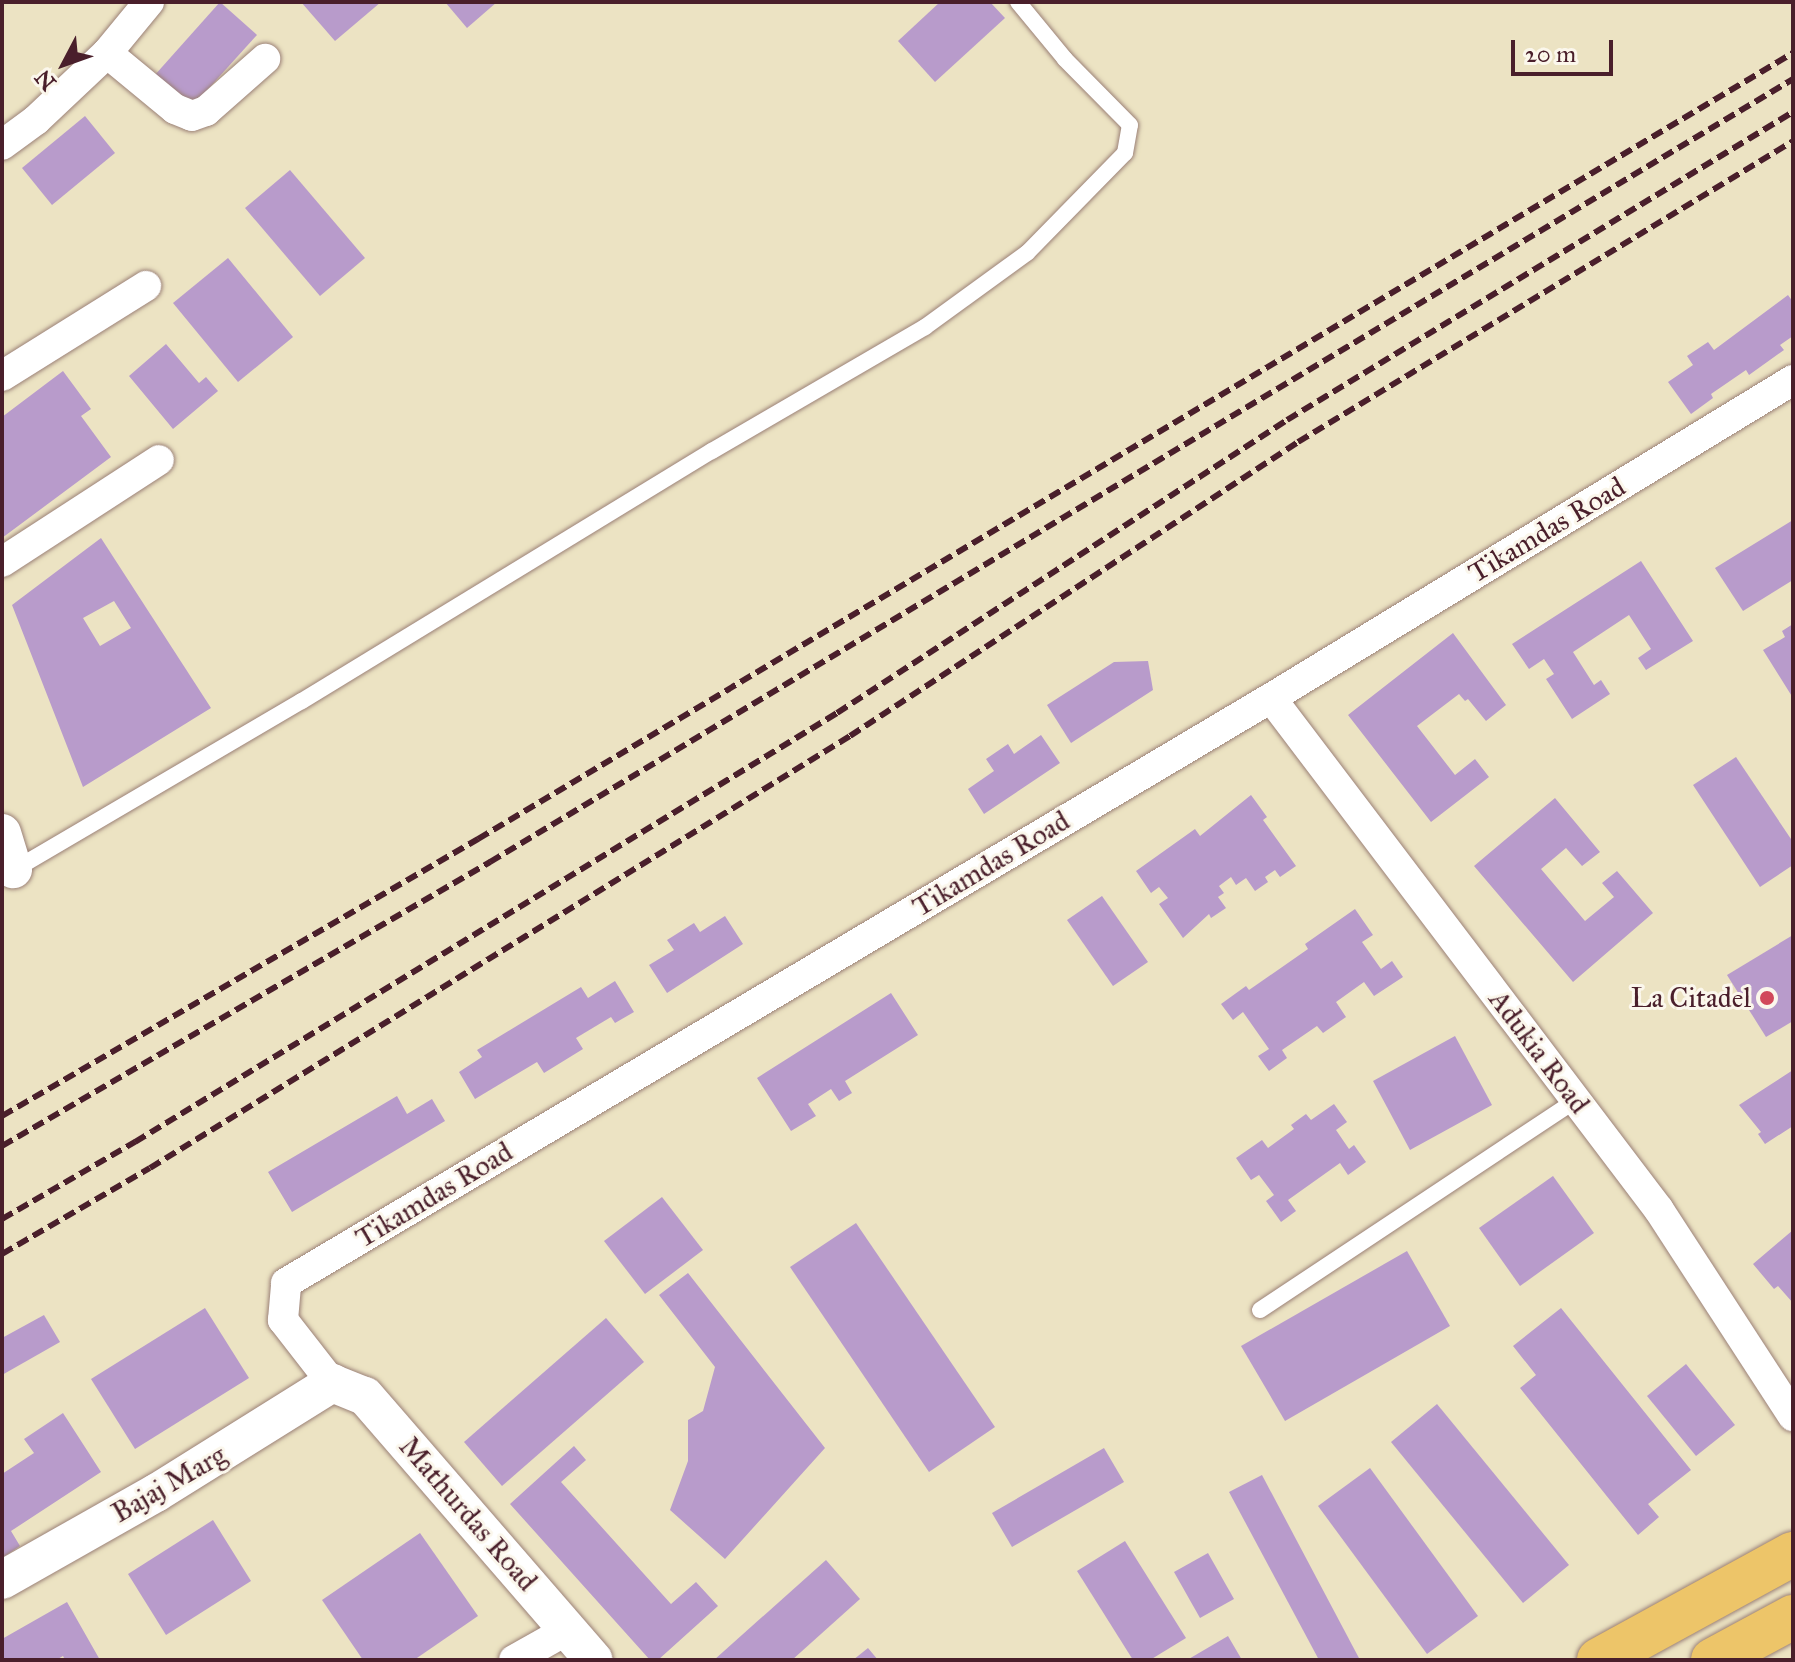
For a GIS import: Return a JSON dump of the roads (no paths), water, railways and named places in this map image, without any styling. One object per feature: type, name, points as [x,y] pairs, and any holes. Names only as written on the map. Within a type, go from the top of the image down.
[{"type":"main road","points":[[1599,1660],[1793,1554]]},
{"type":"main road","points":[[1713,1660],[1793,1617]]},
{"type":"street","points":[[2,145],[36,120],[107,53],[149,2]]},
{"type":"street","points":[[107,53],[175,109],[192,116],[206,111],[265,59]]},
{"type":"street","points":[[2,376],[146,286]]},
{"type":"street","name":"Tikamdas Road","points":[[332,1383],[283,1320],[286,1283],[1271,698],[1792,382]]},
{"type":"street","points":[[2,562],[159,460]]},
{"type":"street","name":"Adukia Road","points":[[1271,698],[1659,1210],[1793,1416]]},
{"type":"street","points":[[2,833],[8,874]]},
{"type":"street","name":"Bajaj Marg","points":[[2,1580],[156,1493],[332,1383]]},
{"type":"street","name":"Mathurdas Road","points":[[332,1383],[365,1396],[594,1660]]},
{"type":"street","points":[[514,1660],[569,1629]]},
{"type":"lane","points":[[8,874],[290,709],[712,451],[925,327],[1027,253],[1125,153],[1130,125],[1065,59],[1018,2]]},
{"type":"lane","points":[[1260,1310],[1575,1101]]},
{"type":"railway","points":[[2,1116],[478,839],[1793,53]]},
{"type":"railway","points":[[2,1146],[490,862],[1793,79]]},
{"type":"railway","points":[[2,1219],[135,1142],[837,713],[1287,420],[1793,112]]},
{"type":"railway","points":[[2,1254],[150,1168],[850,736],[1298,442],[1793,141]]},
{"type":"place","name":"La Citadel","points":[[1767,998]]}]
